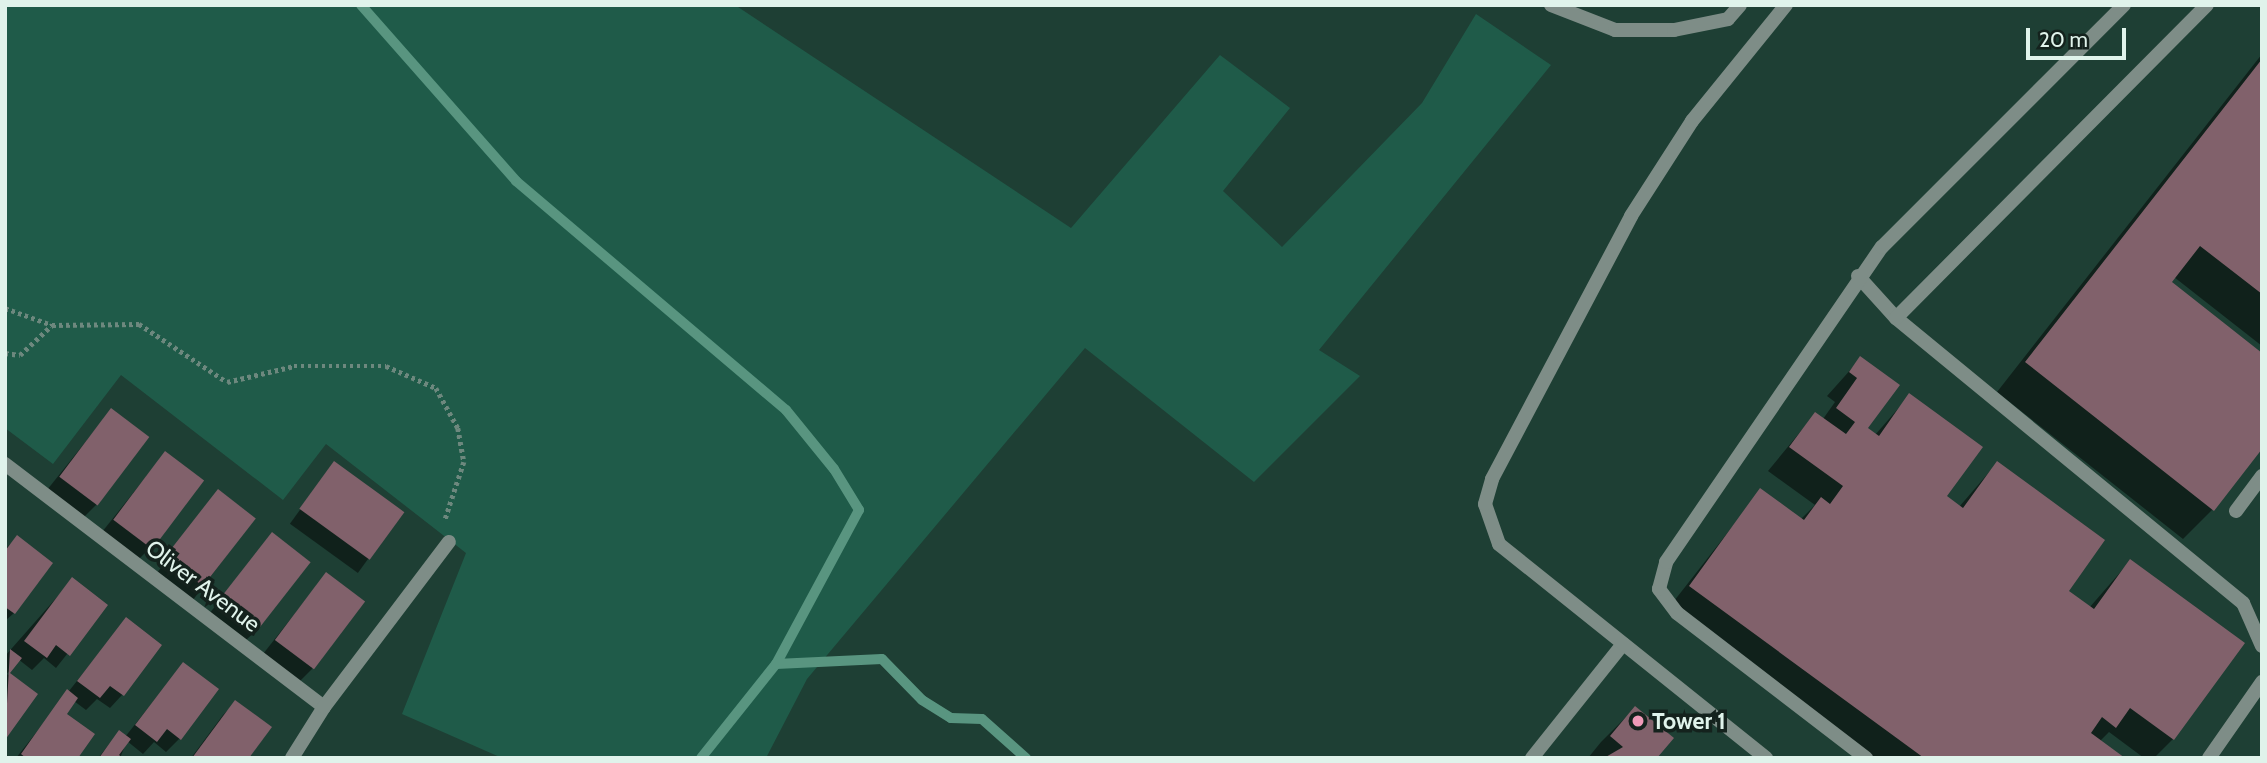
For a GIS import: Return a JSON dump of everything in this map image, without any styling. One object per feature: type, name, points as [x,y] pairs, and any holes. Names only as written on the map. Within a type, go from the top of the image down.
[{"type":"street","points":[[1551,5],[1615,30],[1674,30],[1728,19],[1740,5]]},
{"type":"street","points":[[1766,758],[1499,544],[1486,518],[1487,491],[1637,206],[1692,121],[1786,5]]},
{"type":"street","points":[[1866,758],[1677,613],[1659,589],[1666,562],[1858,276],[2124,5]]},
{"type":"street","points":[[1896,318],[2207,5]]},
{"type":"street","points":[[1858,276],[1896,318],[2243,603],[2262,646]]},
{"type":"street","name":"Oliver Avenue","points":[[5,464],[324,707]]},
{"type":"street","points":[[2236,511],[2262,476]]},
{"type":"street","points":[[292,758],[324,707],[449,541]]},
{"type":"street","points":[[1532,758],[1623,644]]},
{"type":"street","points":[[2209,758],[2238,726],[2262,682]]},
{"type":"path","points":[[5,308],[52,324],[139,324],[226,382],[294,366],[386,366],[436,388],[458,428],[464,462],[443,510],[449,541]]},
{"type":"path","points":[[5,353],[20,355],[52,324]]},
{"type":"green space","points":[[5,5],[735,5],[1071,228],[1220,55],[1290,108],[1223,191],[1282,247],[1422,103],[1476,14],[1551,65],[1319,350],[1360,376],[1254,482],[1085,348],[807,679],[766,758],[502,758],[402,714],[466,553],[326,444],[283,500],[121,375],[53,464],[5,428]]},
{"type":"building","points":[[2262,59],[2262,294],[2200,246],[2172,282],[2262,353],[2262,449],[2214,511],[2025,362]]},
{"type":"building","points":[[1860,356],[1900,385],[1868,428],[1879,436],[1909,393],[1983,447],[1947,496],[1963,508],[1997,461],[2105,540],[2069,591],[2094,609],[2130,559],[2245,643],[2174,740],[2130,708],[2116,728],[2102,717],[2091,733],[2125,758],[1924,758],[1689,586],[1760,488],[1804,520],[1821,497],[1830,504],[1843,486],[1789,447],[1815,412],[1846,434],[1855,422],[1836,408],[1857,378],[1849,372]]},
{"type":"building","points":[[111,408],[149,437],[98,506],[59,477]]},
{"type":"building","points":[[165,451],[204,480],[152,549],[113,520]]},
{"type":"building","points":[[334,461],[404,512],[370,560],[299,509]]},
{"type":"building","points":[[218,489],[256,519],[203,586],[165,557]]},
{"type":"building","points":[[272,532],[311,562],[258,630],[219,600]]},
{"type":"building","points":[[17,535],[53,563],[15,614],[5,607],[5,551]]},
{"type":"building","points":[[326,572],[365,601],[314,669],[275,640]]},
{"type":"building","points":[[72,577],[108,605],[70,656],[56,645],[47,658],[24,641]]},
{"type":"building","points":[[126,617],[162,645],[124,696],[110,686],[100,698],[77,681]]},
{"type":"building","points":[[10,649],[22,658],[10,673],[38,694],[5,740]]},
{"type":"building","points":[[183,662],[219,689],[181,740],[167,729],[157,742],[135,725]]},
{"type":"building","points":[[67,689],[78,698],[67,714],[95,734],[78,758],[26,758],[21,754]]},
{"type":"building","points":[[235,700],[272,727],[249,758],[192,758]]},
{"type":"building","name":"Tower 1","points":[[1635,706],[1674,738],[1657,758],[1604,758],[1623,747],[1610,736]]},
{"type":"building","points":[[119,730],[131,739],[119,755],[123,758],[99,758]]},
{"type":"waterway","points":[[361,5],[516,181],[786,410],[834,469],[859,510],[776,664]]},
{"type":"waterway","points":[[701,758],[776,664],[882,659],[922,700],[951,718],[982,719],[1026,758]]},
{"type":"place","name":"Tower 1","points":[[1638,721]]}]
